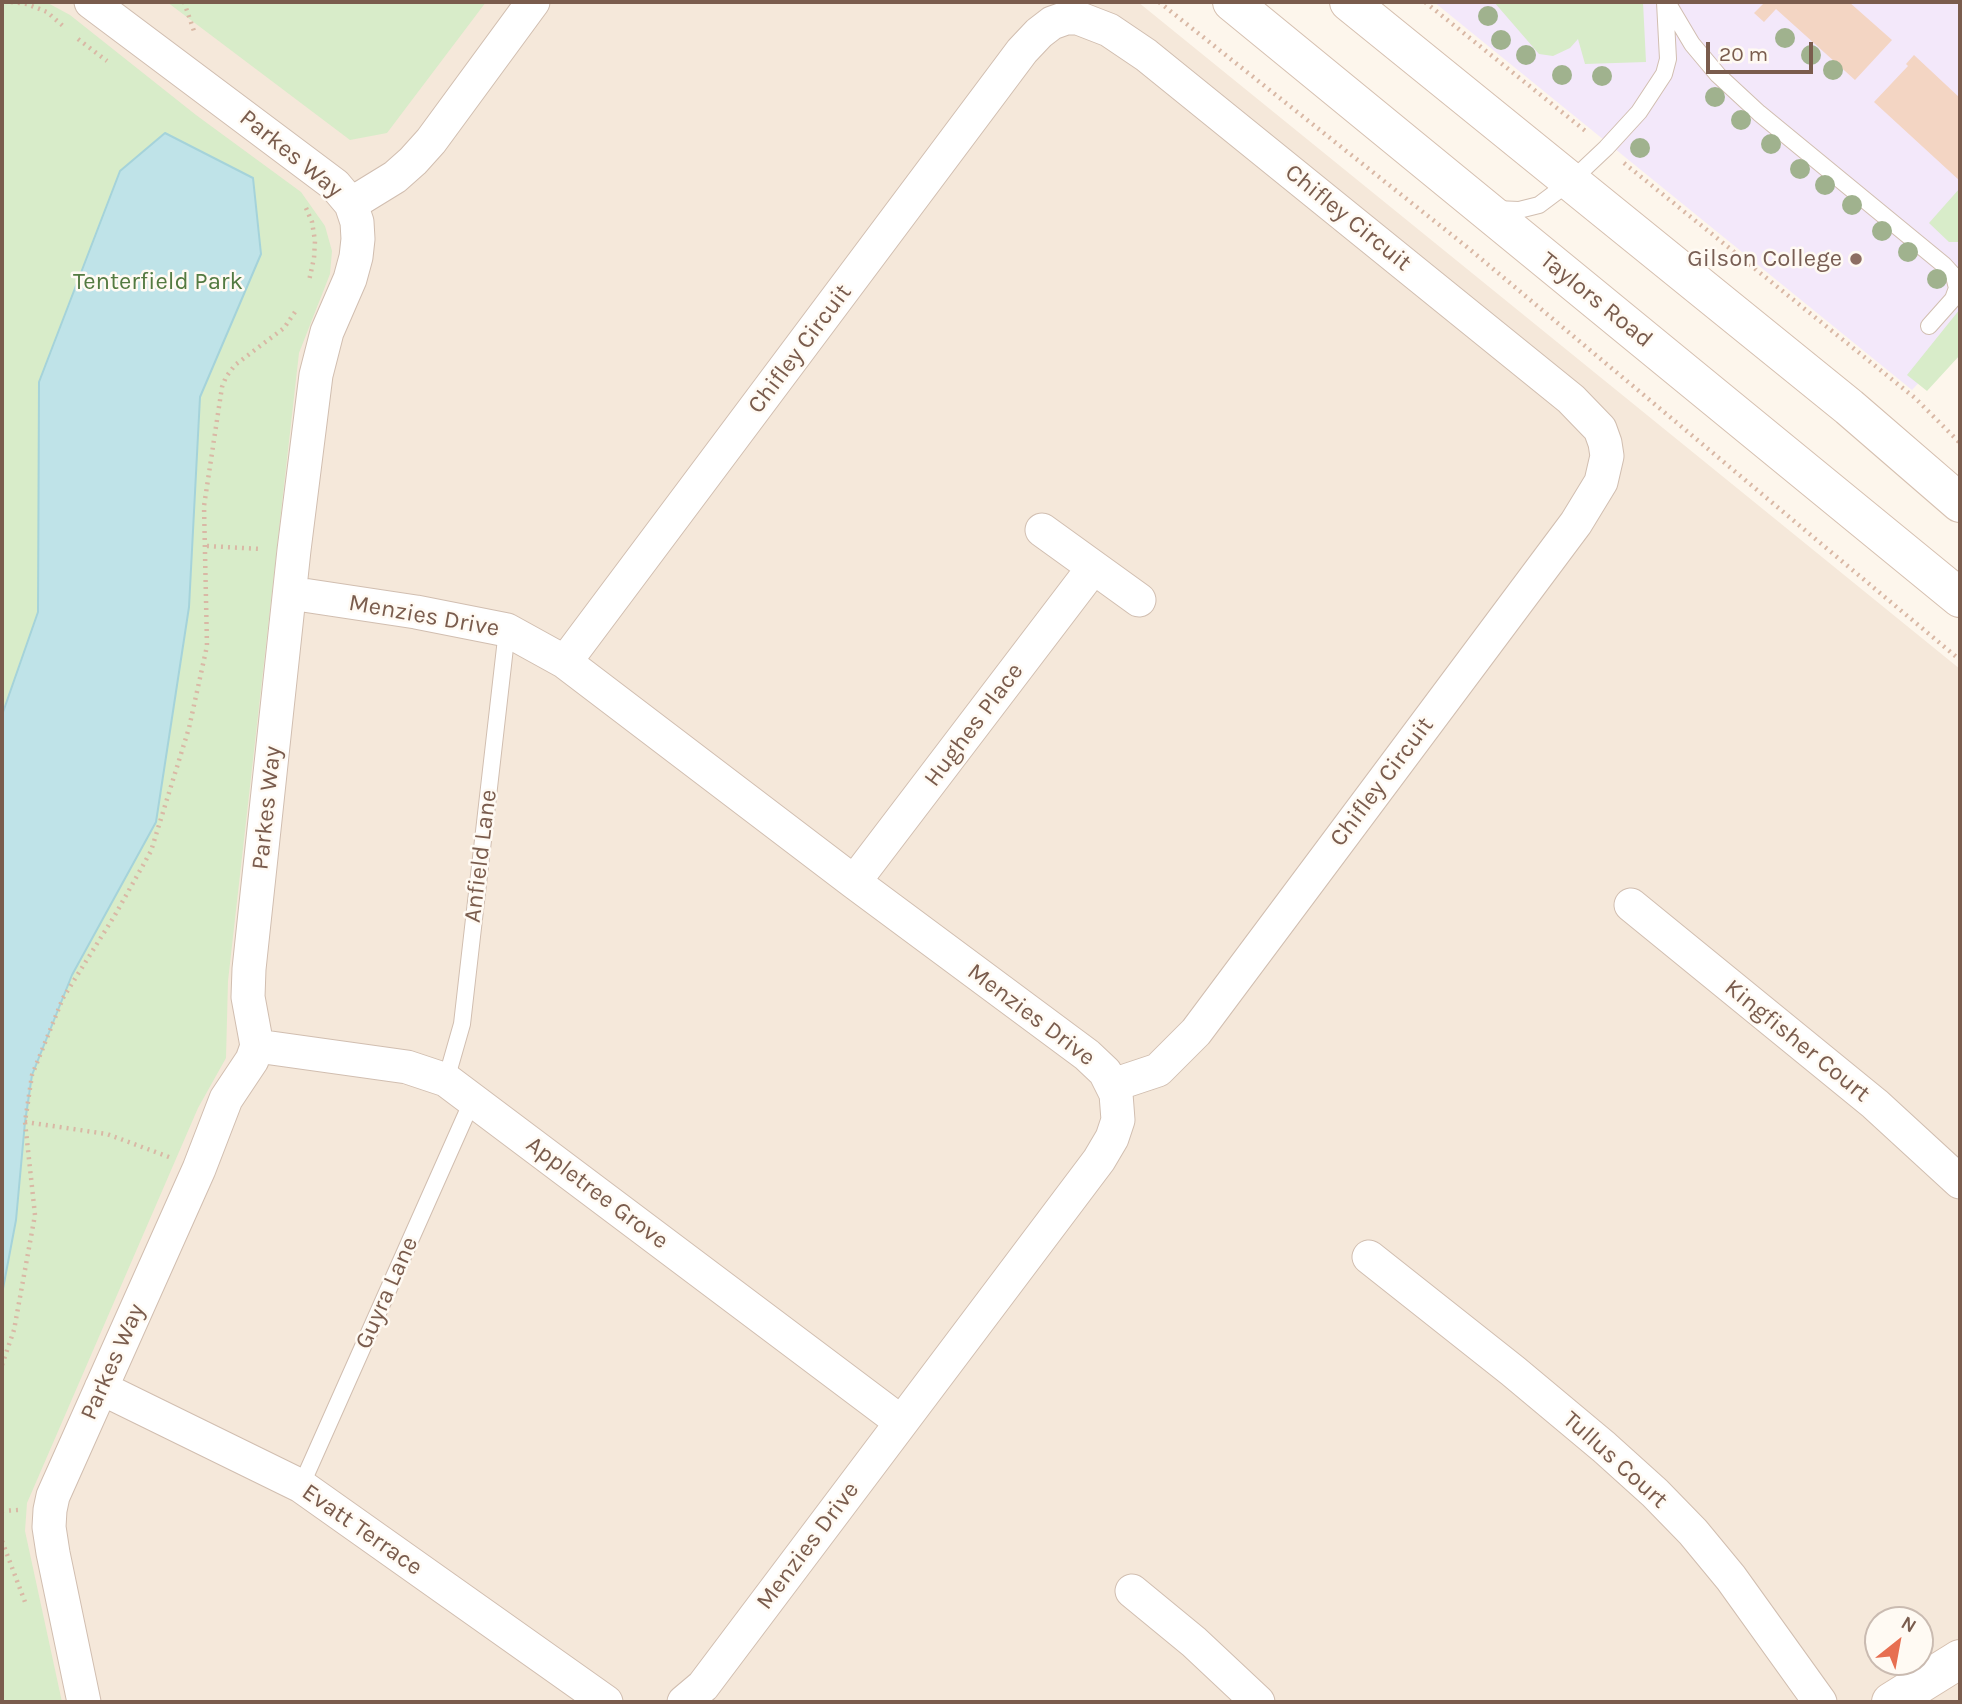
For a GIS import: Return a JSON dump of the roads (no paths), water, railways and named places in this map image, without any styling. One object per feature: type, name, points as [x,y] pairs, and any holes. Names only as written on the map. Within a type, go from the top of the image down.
[{"type":"main road","name":"Taylors Road","points":[[1232,2],[1960,598]]},
{"type":"main road","points":[[1349,2],[1849,407],[1960,503]]},
{"type":"main road","points":[[1891,1702],[1960,1659]]},
{"type":"street","name":"Parkes Way","points":[[84,1702],[49,1527],[53,1496],[199,1169],[226,1099],[252,1060],[257,1046],[248,997],[249,970],[294,550],[316,375],[327,332],[356,257],[357,222],[351,204],[335,186],[91,2]]},
{"type":"street","points":[[351,204],[395,177],[413,161],[533,2]]},
{"type":"street","name":"Chifley Circuit","points":[[565,662],[1006,73],[1039,33],[1052,23],[1066,18],[1078,18],[1109,30],[1146,55],[1571,399],[1600,429],[1607,456],[1601,482],[1576,523],[1196,1032],[1158,1070],[1113,1085]]},
{"type":"street","points":[[1042,530],[1139,600]]},
{"type":"street","name":"Hughes Place","points":[[854,882],[1094,568]]},
{"type":"street","name":"Menzies Drive","points":[[290,593],[416,612],[507,630],[565,662],[1087,1055],[1105,1072],[1113,1085],[1118,1120],[1112,1138],[1099,1160],[703,1686],[684,1702]]},
{"type":"street","name":"Kingfisher Court","points":[[1631,905],[1875,1104],[1960,1182]]},
{"type":"street","name":"Appletree Grove","points":[[257,1046],[407,1067],[446,1080],[901,1422]]},
{"type":"street","name":"Tullus Court","points":[[1369,1257],[1523,1380],[1656,1493],[1731,1578],[1821,1702]]},
{"type":"street","name":"Evatt Terrace","points":[[101,1388],[301,1486],[606,1702]]},
{"type":"street","points":[[1132,1591],[1194,1642],[1258,1702]]},
{"type":"lane","points":[[1480,205],[1518,210],[1539,205],[1571,181],[1639,112],[1664,74],[1668,59],[1666,2]]},
{"type":"lane","points":[[1666,2],[1692,44],[1718,75],[1759,113],[1954,276],[1957,293],[1929,326]]},
{"type":"lane","points":[[1944,265],[1960,262]]},
{"type":"lane","name":"Anfield Lane","points":[[446,1080],[462,1024],[507,630]]},
{"type":"lane","name":"Guyra Lane","points":[[301,1486],[473,1099]]},
{"type":"water","points":[[165,133],[253,178],[261,254],[200,397],[189,607],[156,822],[72,975],[32,1075],[16,1220],[2,1294],[2,715],[38,612],[39,382],[120,171]]},
{"type":"place","name":"Gilson College","points":[[1856,259]]},
{"type":"park label","name":"Tenterfield Park","points":[[158,282]]}]
